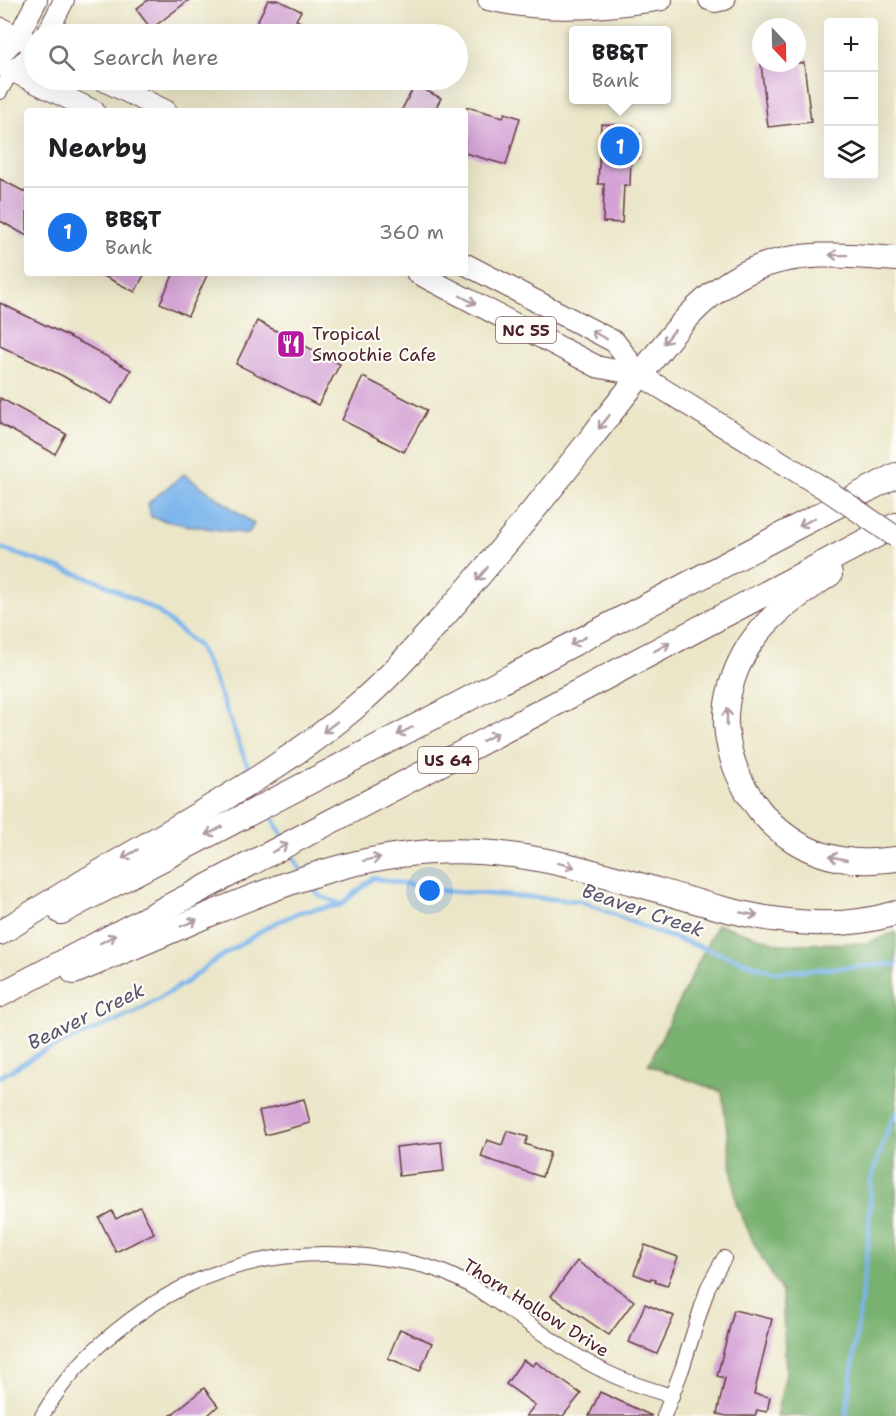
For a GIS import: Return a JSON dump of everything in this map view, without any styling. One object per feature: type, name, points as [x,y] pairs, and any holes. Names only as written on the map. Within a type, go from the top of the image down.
[{"type":"highway","points":[[0,933],[233,794],[299,751],[356,707],[404,660],[475,582],[668,337],[698,307],[724,286],[752,270],[787,259],[820,255],[896,259]]},
{"type":"highway","name":"US 64","points":[[0,944],[896,475]]},
{"type":"highway","points":[[896,526],[790,602],[765,624],[745,652],[733,679],[726,723],[731,755],[741,783],[767,819],[786,836],[814,851],[841,859],[870,862],[896,859]]},
{"type":"highway","name":"US 64","points":[[0,995],[896,526]]},
{"type":"highway","points":[[0,1004],[269,889],[323,870],[389,856],[430,852],[478,852],[527,856],[560,863],[734,912],[810,924],[877,918],[896,913]]},
{"type":"main road","points":[[4,63],[24,74]]},
{"type":"main road","points":[[55,90],[88,108]]},
{"type":"main road","points":[[123,90],[160,108]]},
{"type":"main road","name":"NC 55","points":[[468,266],[615,342],[640,375],[833,494],[896,537]]},
{"type":"main road","name":"NC 55","points":[[423,276],[598,368],[640,375]]},
{"type":"street","points":[[24,24],[37,0]]},
{"type":"street","points":[[52,24],[64,0]]},
{"type":"street","points":[[488,0],[524,7],[560,10],[600,8],[662,0]]},
{"type":"street","points":[[709,0],[725,0]]},
{"type":"street","points":[[0,92],[4,63],[18,36]]},
{"type":"street","points":[[4,63],[24,56]]},
{"type":"street","name":"Thorn Hollow Drive","points":[[42,1416],[65,1380],[82,1361],[129,1320],[157,1300],[181,1287],[226,1269],[280,1256],[313,1254],[355,1255],[407,1261],[453,1276],[497,1301],[538,1331],[605,1372],[672,1396]]},
{"type":"street","points":[[663,1416],[672,1396],[708,1287],[724,1258]]},
{"type":"green space","points":[[717,924],[780,944],[868,943],[896,932],[896,1416],[776,1416],[786,1374],[782,1292],[755,1246],[736,1203],[722,1092],[648,1065]]},
{"type":"water","points":[[184,474],[254,524],[248,534],[151,517],[148,503]]},
{"type":"building","points":[[148,0],[189,0],[158,24],[147,24],[136,9]]},
{"type":"building","points":[[268,0],[278,0],[301,11],[296,20],[304,24],[256,24]]},
{"type":"building","points":[[762,72],[805,72],[811,122],[768,127]]},
{"type":"building","points":[[412,90],[425,90],[441,98],[436,108],[403,108]]},
{"type":"building","points":[[467,108],[503,117],[505,113],[520,118],[506,165],[468,154]]},
{"type":"building","points":[[601,124],[633,126],[632,134],[640,134],[639,158],[631,157],[630,186],[624,185],[622,223],[603,222],[604,184],[598,184]]},
{"type":"building","points":[[0,179],[24,191],[24,234],[0,221]]},
{"type":"building","points":[[104,276],[143,276],[135,292]]},
{"type":"building","points":[[173,276],[207,276],[188,316],[160,303]]},
{"type":"building","points":[[0,303],[131,370],[112,404],[61,375],[0,346]]},
{"type":"building","points":[[257,321],[340,364],[318,405],[236,364]]},
{"type":"building","points":[[363,377],[427,410],[404,452],[342,420]]},
{"type":"building","points":[[0,398],[66,434],[55,454],[0,424]]},
{"type":"building","points":[[304,1099],[310,1123],[265,1135],[259,1111]]},
{"type":"building","points":[[507,1131],[528,1137],[525,1144],[550,1153],[542,1177],[481,1157],[487,1140],[502,1145]]},
{"type":"building","points":[[441,1142],[444,1171],[399,1176],[396,1147]]},
{"type":"building","points":[[140,1207],[154,1233],[116,1252],[99,1218],[112,1211],[116,1219]]},
{"type":"building","points":[[645,1245],[678,1257],[667,1286],[651,1278],[650,1280],[634,1274]]},
{"type":"building","points":[[577,1261],[634,1301],[609,1335],[551,1296]]},
{"type":"building","points":[[645,1304],[674,1316],[657,1354],[629,1342]]},
{"type":"building","points":[[734,1310],[772,1319],[754,1394],[770,1397],[767,1412],[757,1410],[755,1416],[717,1414],[725,1378],[717,1376]]},
{"type":"building","points":[[400,1329],[432,1343],[420,1371],[388,1358]]},
{"type":"building","points":[[523,1360],[533,1366],[536,1362],[581,1394],[563,1416],[526,1416],[535,1405],[506,1384]]},
{"type":"building","points":[[204,1388],[218,1406],[207,1416],[170,1416]]},
{"type":"building","points":[[600,1392],[652,1416],[589,1416]]},
{"type":"waterway","points":[[0,548],[98,581],[157,611],[198,646],[214,678],[251,775]]},
{"type":"waterway","points":[[270,812],[284,839]]},
{"type":"waterway","points":[[290,852],[301,871]]},
{"type":"waterway","name":"Beaver Creek","points":[[0,1077],[40,1053],[136,1012],[188,981],[211,963],[269,926],[300,912],[341,905],[373,878],[445,891],[581,901],[659,933],[775,972],[896,964]]},
{"type":"waterway","points":[[311,885],[320,896],[341,904]]},
{"type":"waterway","points":[[846,1416],[868,1246],[871,1180],[888,1129],[896,1113]]},
{"type":"place","name":"BB&T","points":[[620,146]]},
{"type":"place","name":"Tropical Smoothie Cafe","points":[[291,344]]}]
